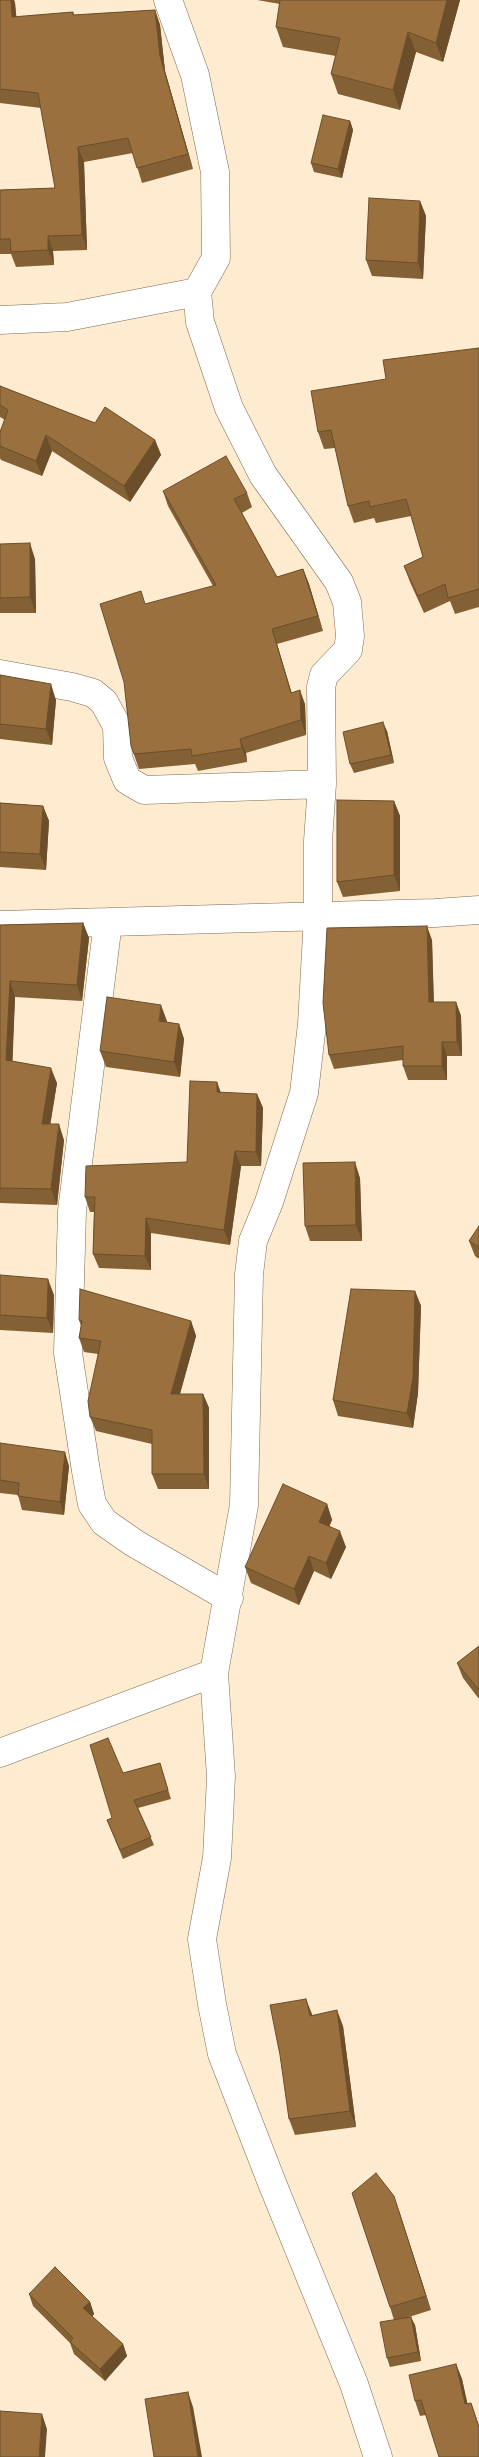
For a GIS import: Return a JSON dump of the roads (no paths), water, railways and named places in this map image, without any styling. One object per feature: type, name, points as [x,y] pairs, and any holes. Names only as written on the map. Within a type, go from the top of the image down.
[{"type":"street","points":[[168,0],[195,75],[215,172],[216,258],[197,292],[200,322],[230,408],[263,475],[339,582],[347,602],[350,636],[348,650],[324,676],[321,686],[322,784],[318,841],[318,916],[312,1024],[304,1093],[269,1202],[253,1241],[247,1311],[244,1505],[229,1598],[214,1673],[221,1778],[217,1858],[202,1939],[215,2021],[225,2062],[275,2192],[354,2384],[378,2457]]},
{"type":"street","points":[[0,320],[67,318],[197,292]]},
{"type":"street","points":[[0,674],[72,687],[93,693],[104,702],[117,726],[118,758],[127,780],[144,790],[322,784]]},
{"type":"street","points":[[0,925],[435,913],[479,910]]},
{"type":"street","points":[[108,922],[72,1211],[68,1354],[86,1471],[92,1504],[104,1522],[134,1543],[229,1598]]},
{"type":"street","points":[[0,1752],[214,1673]]}]
